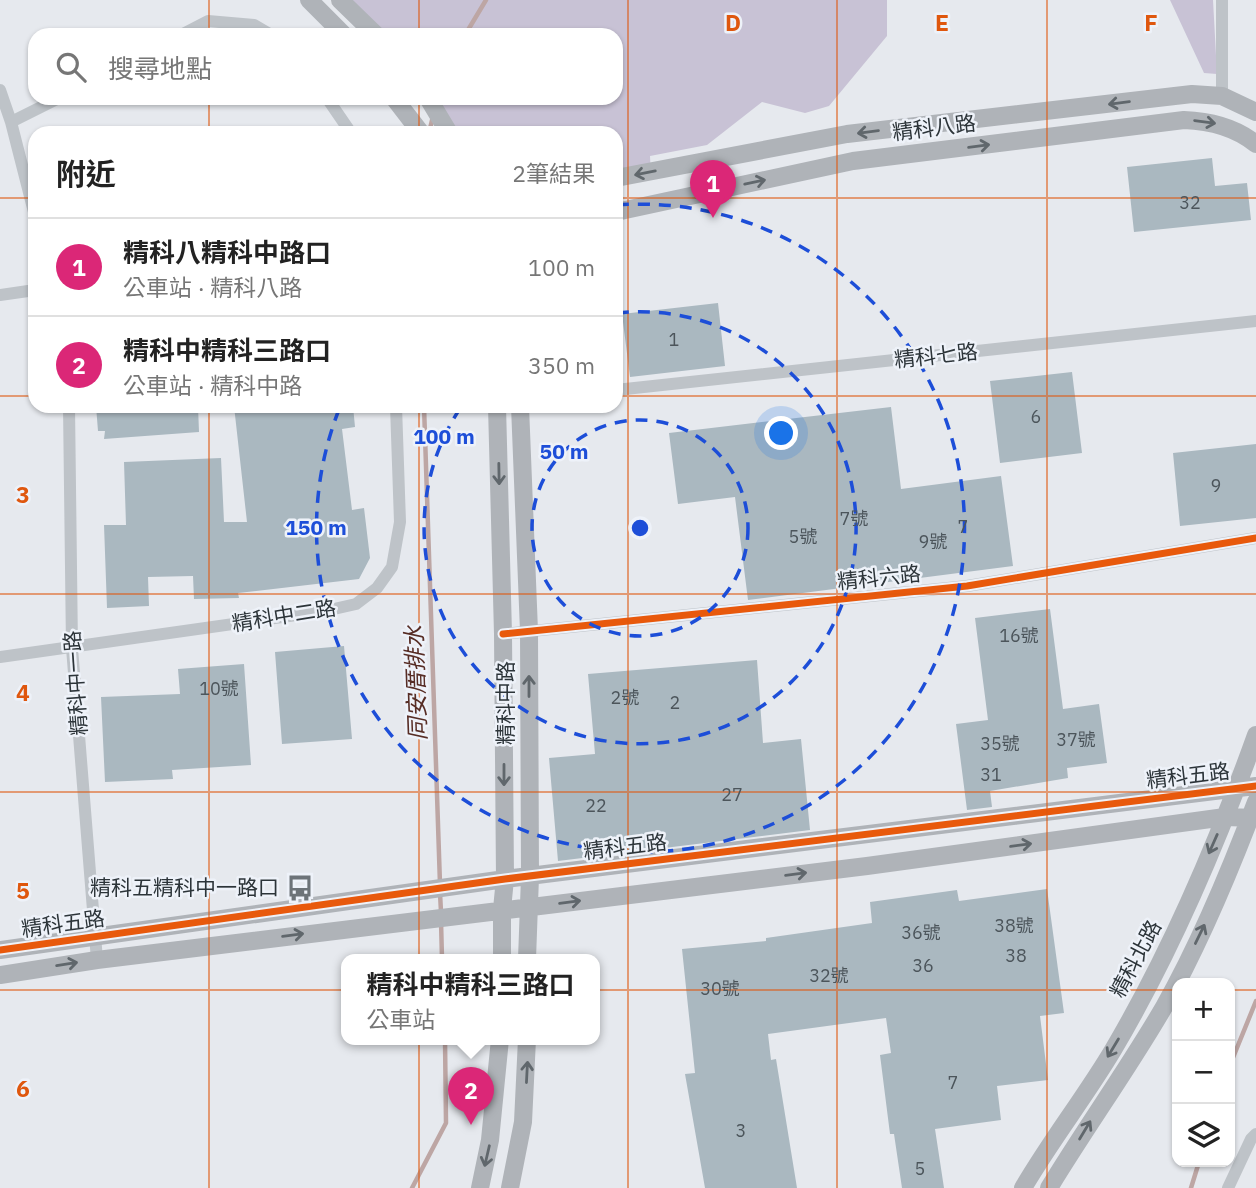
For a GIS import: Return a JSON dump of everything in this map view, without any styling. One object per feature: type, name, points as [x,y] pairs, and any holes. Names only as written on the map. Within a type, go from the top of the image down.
[{"type":"street","points":[[309,0],[337,28]]},
{"type":"street","points":[[340,0],[369,28]]},
{"type":"street","points":[[1222,0],[1222,96]]},
{"type":"street","points":[[194,28],[208,21],[254,25],[259,28]]},
{"type":"street","points":[[0,90],[28,189]]},
{"type":"street","name":"精科八路","points":[[623,177],[847,134],[1192,94],[1222,96],[1256,112]]},
{"type":"street","points":[[11,122],[45,105]]},
{"type":"street","points":[[332,105],[346,126]]},
{"type":"street","points":[[400,105],[417,126]]},
{"type":"street","points":[[432,105],[445,126]]},
{"type":"street","name":"精科八路","points":[[623,210],[853,161],[1184,120],[1227,127],[1256,144]]},
{"type":"street","points":[[0,295],[28,291]]},
{"type":"street","name":"精科七路","points":[[623,389],[1256,321]]},
{"type":"street","name":"精科中一路","points":[[69,413],[72,648],[96,960]]},
{"type":"street","name":"精科中二路","points":[[0,657],[325,611],[356,604],[377,588],[392,567],[400,522],[396,413]]},
{"type":"street","name":"精科中路","points":[[497,413],[503,634],[505,879],[502,954]]},
{"type":"street","name":"精科中路","points":[[520,413],[529,631],[530,877],[527,954]]},
{"type":"street","name":"精科六路","points":[[503,634],[967,586],[1256,538]]},
{"type":"street","name":"精科北路","points":[[1023,1188],[1043,1153],[1112,1051],[1167,951],[1226,817],[1256,735]]},
{"type":"street","name":"精科五路","points":[[0,950],[505,879],[1256,786]]},
{"type":"street","points":[[1049,1188],[1166,1003],[1203,928],[1254,812]]},
{"type":"street","name":"精科五路","points":[[0,975],[96,960],[867,866],[1254,812]]},
{"type":"street","points":[[480,1188],[491,1140],[499,1045]]},
{"type":"street","points":[[510,1188],[523,1122],[527,1045]]},
{"type":"street","points":[[1228,1188],[1256,1133]]},
{"type":"shaded area","points":[[348,0],[887,0],[887,36],[829,106],[805,113],[762,102],[707,145],[650,156],[651,176],[623,179],[623,126],[446,126],[432,105],[623,105],[623,28],[376,28]]},
{"type":"shaded area","points":[[1170,0],[1213,0],[1217,74],[1204,73]]},
{"type":"building","points":[[1212,158],[1215,186],[1247,183],[1251,220],[1134,232],[1127,167]]},
{"type":"building","points":[[718,303],[725,366],[630,377],[623,314]]},
{"type":"building","points":[[1072,372],[1082,453],[1000,463],[990,381]]},
{"type":"building","points":[[891,407],[901,489],[1001,476],[1013,566],[748,600],[735,497],[678,504],[669,433]]},
{"type":"building","points":[[97,413],[198,413],[199,432],[104,439],[105,431],[98,431]]},
{"type":"building","points":[[235,413],[354,413],[355,427],[342,429],[352,510],[364,508],[370,558],[359,579],[238,593],[239,598],[194,599],[193,576],[148,577],[149,606],[107,608],[104,525],[126,525],[124,462],[221,458],[224,522],[247,522]]},
{"type":"building","points":[[1256,444],[1256,518],[1180,526],[1173,453]]},
{"type":"building","points":[[1050,609],[1063,709],[1099,704],[1107,763],[1067,768],[1068,778],[990,791],[992,807],[967,810],[956,724],[988,720],[975,618]]},
{"type":"building","points":[[344,646],[352,739],[282,744],[275,652]]},
{"type":"building","points":[[757,660],[763,743],[801,739],[810,830],[558,861],[549,758],[595,754],[588,674]]},
{"type":"building","points":[[244,664],[251,765],[172,770],[173,779],[105,782],[101,697],[180,694],[178,669]]},
{"type":"building","points":[[1047,889],[1064,1013],[1040,1016],[1048,1080],[997,1086],[1001,1120],[935,1129],[944,1188],[902,1188],[894,1134],[890,1134],[880,1055],[891,1053],[886,1018],[768,1034],[771,1060],[776,1059],[797,1188],[705,1188],[685,1074],[695,1073],[682,949],[766,941],[766,938],[872,923],[870,902],[957,890],[959,901]]},
{"type":"waterway","name":"同安厝排水","points":[[469,28],[486,0]]},
{"type":"waterway","name":"同安厝排水","points":[[431,126],[433,116]]},
{"type":"waterway","name":"同安厝排水","points":[[424,413],[440,884]]},
{"type":"waterway","name":"同安厝排水","points":[[440,893],[441,912]]},
{"type":"waterway","name":"同安厝排水","points":[[441,921],[442,954]]},
{"type":"waterway","points":[[1235,1053],[1256,1001]]},
{"type":"waterway","name":"同安厝排水","points":[[412,1188],[446,1123],[445,1045]]},
{"type":"waterway","points":[[1191,1188],[1197,1167]]},
{"type":"cycle path","points":[[503,634],[967,586],[1256,538]]},
{"type":"cycle path","points":[[0,950],[505,879],[1256,786]]},
{"type":"place","name":"精科八精科中路口","points":[[713,218]]},
{"type":"place","name":"精科五精科中一路口","points":[[300,888]]},
{"type":"place","name":"精科中精科三路口","points":[[471,1125]]}]
